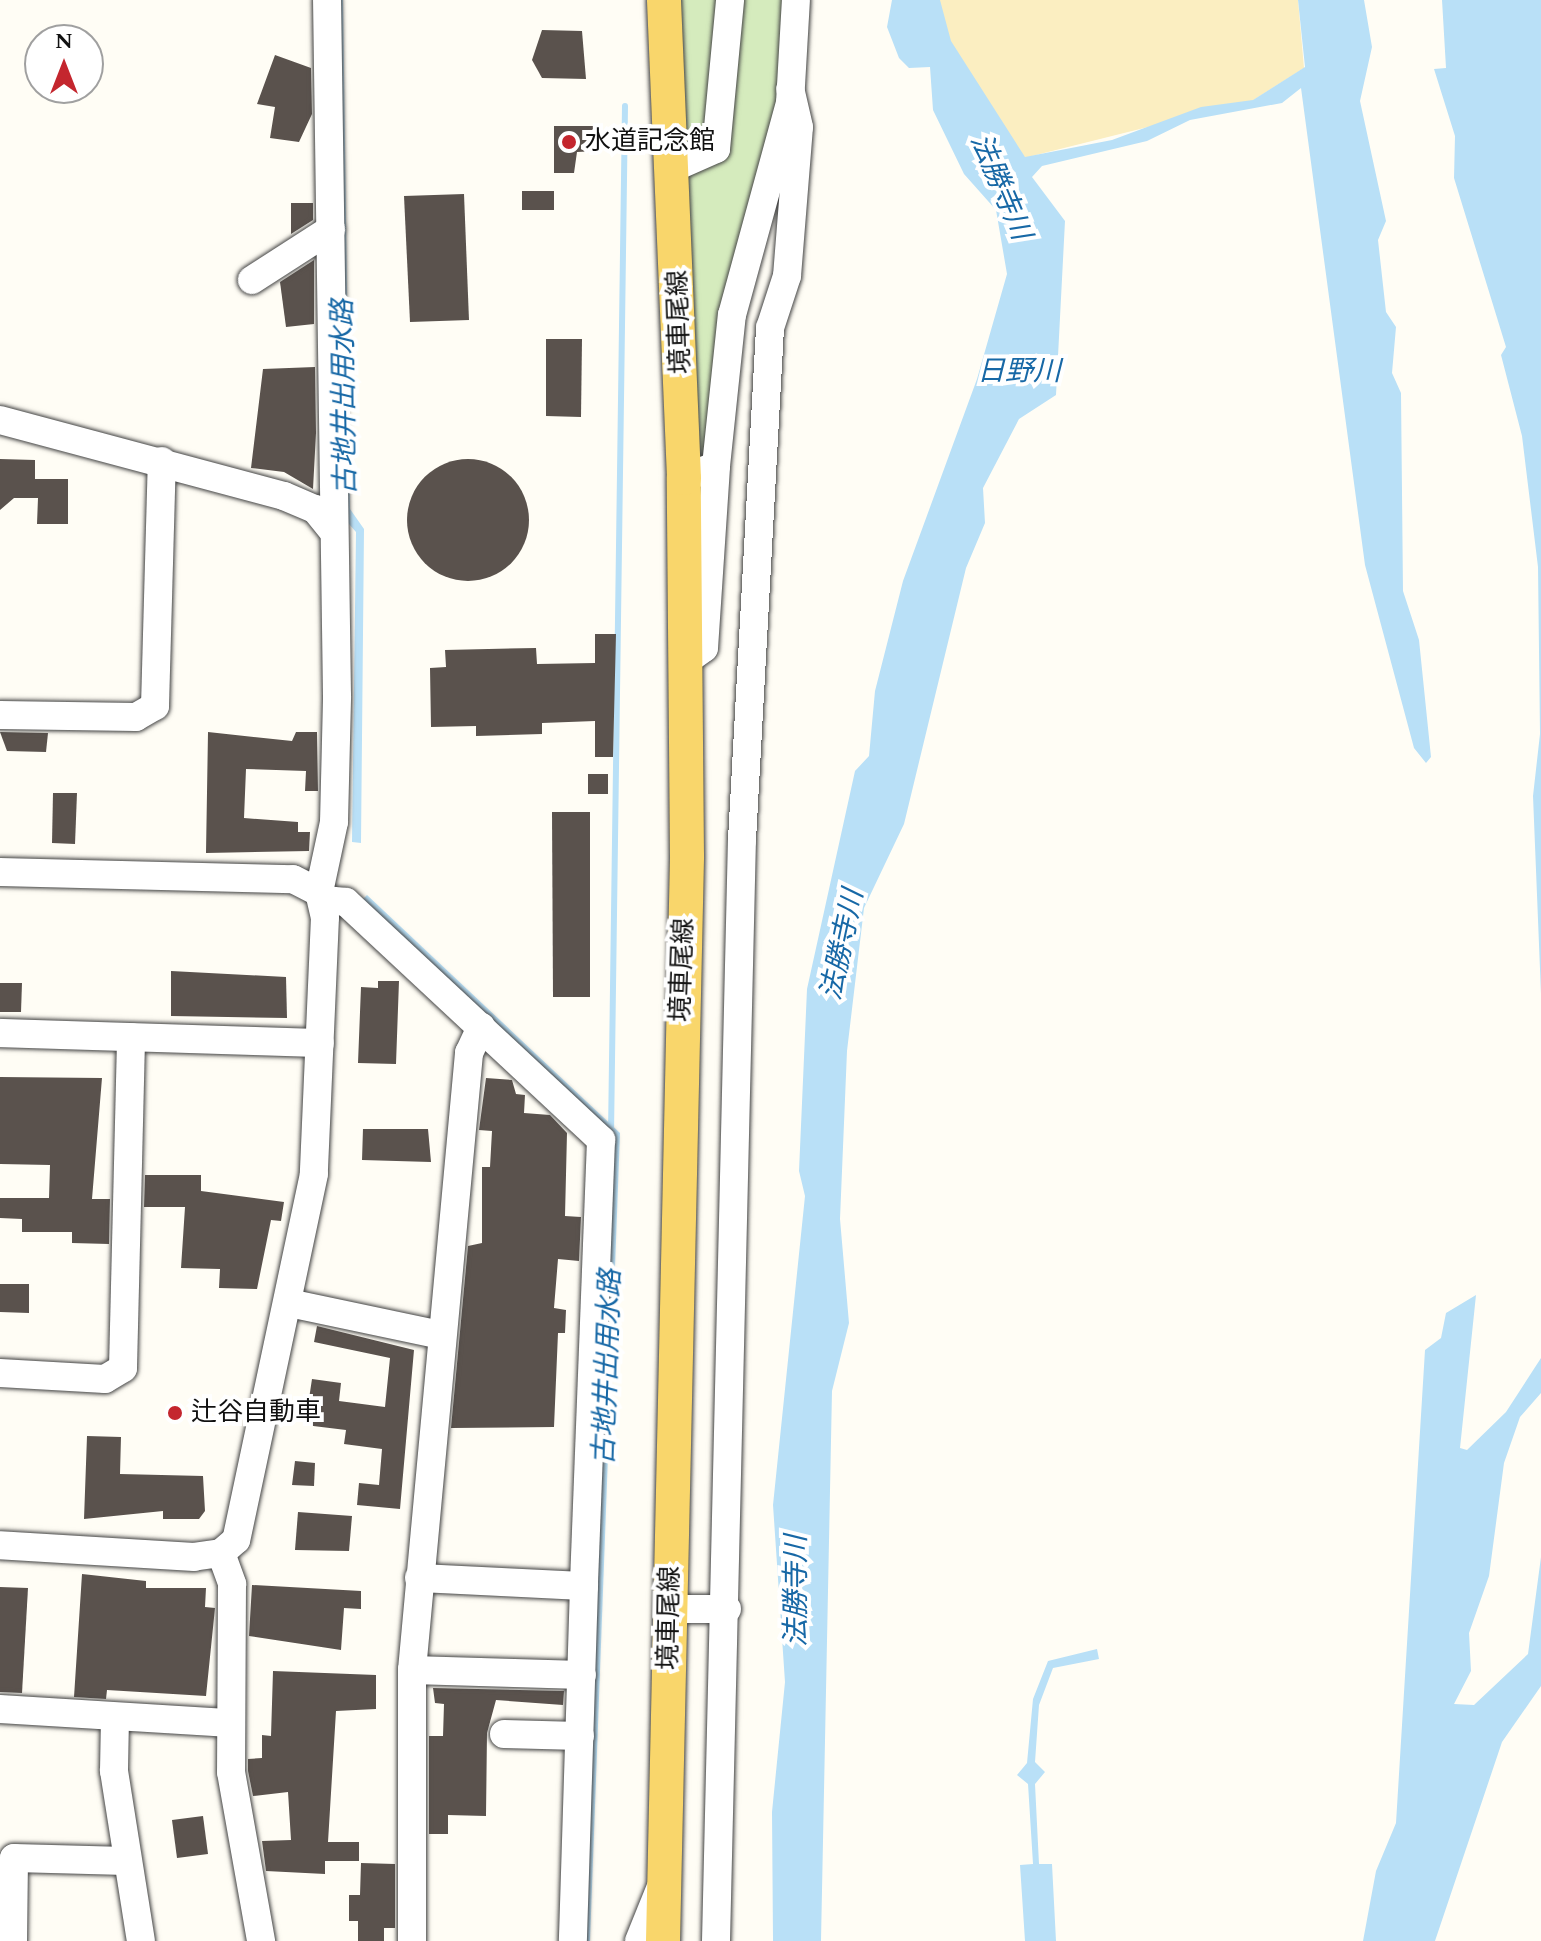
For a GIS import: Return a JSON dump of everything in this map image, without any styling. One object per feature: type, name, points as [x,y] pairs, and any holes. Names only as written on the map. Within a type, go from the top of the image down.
[{"type":"main road","name":"境車尾線","points":[[663,1941],[686,661],[684,478],[664,0]]},
{"type":"street","points":[[0,1545],[221,1553],[236,1540],[289,1303],[314,1174],[322,896],[327,878],[336,784],[327,0]]},
{"type":"street","points":[[673,168],[716,149],[730,0]]},
{"type":"street","points":[[686,661],[704,648],[716,466],[732,315],[790,89],[796,0]]},
{"type":"street","points":[[716,1941],[727,1609],[742,840],[770,328],[787,276],[799,127],[790,89]]},
{"type":"street","points":[[252,280],[331,229]]},
{"type":"street","points":[[0,420],[284,496],[315,509],[331,529]]},
{"type":"street","points":[[0,715],[136,717],[155,706],[162,461]]},
{"type":"street","points":[[684,478],[716,466]]},
{"type":"street","points":[[0,872],[293,879],[322,896],[346,902],[601,1140],[573,1941]]},
{"type":"street","points":[[412,1941],[412,1670],[469,1053],[481,1027]]},
{"type":"street","points":[[0,1033],[320,1043]]},
{"type":"street","points":[[0,1373],[105,1379],[123,1368],[131,1037]]},
{"type":"street","points":[[289,1303],[441,1335]]},
{"type":"street","points":[[221,1553],[232,1584],[227,1723],[261,1941]]},
{"type":"street","points":[[419,1578],[584,1586]]},
{"type":"street","points":[[670,1609],[727,1609]]},
{"type":"street","points":[[412,1670],[582,1675]]},
{"type":"street","points":[[0,1709],[227,1723]]},
{"type":"street","points":[[115,1718],[126,1861],[141,1941]]},
{"type":"street","points":[[504,1734],[580,1736]]},
{"type":"street","points":[[13,1941],[7,1857],[126,1861]]},
{"type":"street","points":[[639,1941],[664,1879]]},
{"type":"green space","points":[[674,0],[724,0],[715,126],[686,160]]},
{"type":"green space","points":[[736,0],[791,0],[786,73],[711,455],[698,463],[684,170],[701,167]]},
{"type":"sand","points":[[939,0],[1298,0],[1304,68],[1252,101],[1024,158],[950,41]]},
{"type":"water","name":"古地井出用水路","points":[[335,0],[343,0],[350,509],[364,529],[361,843],[352,842],[356,532],[341,515]]},
{"type":"water","name":"日野川","points":[[892,0],[940,0],[951,41],[1025,157],[1112,140],[1201,107],[1253,100],[1305,67],[1298,0],[1364,0],[1372,47],[1360,101],[1386,221],[1378,240],[1386,312],[1396,327],[1392,373],[1401,393],[1403,591],[1419,640],[1431,757],[1426,763],[1414,748],[1365,565],[1301,88],[1282,103],[1190,120],[1147,141],[1042,166],[1032,177],[1065,221],[1056,395],[1019,419],[983,488],[985,523],[966,568],[904,824],[864,908],[847,1051],[840,1219],[849,1323],[832,1391],[821,1941],[773,1941],[772,1812],[785,1682],[773,1505],[805,1196],[799,1171],[807,989],[855,771],[869,756],[875,691],[903,581],[977,379],[1007,274],[996,210],[964,174],[933,110],[930,67],[909,68],[899,58],[887,27]]},
{"type":"water","points":[[1442,0],[1541,0],[1541,994],[1533,796],[1540,734],[1538,567],[1522,436],[1501,355],[1506,347],[1454,178],[1455,136],[1434,69],[1446,68]]},
{"type":"water","name":"古地井出用水路","points":[[367,895],[620,1133],[590,1941],[578,1941],[610,1138],[361,901]]},
{"type":"water","points":[[1476,1295],[1460,1448],[1467,1450],[1506,1412],[1541,1358],[1541,1393],[1520,1417],[1504,1463],[1489,1576],[1469,1633],[1471,1671],[1454,1704],[1474,1705],[1528,1654],[1541,1557],[1541,1686],[1502,1742],[1435,1941],[1363,1941],[1376,1871],[1396,1823],[1425,1350],[1441,1338],[1446,1313]]},
{"type":"water","points":[[1097,1649],[1099,1659],[1053,1668],[1039,1705],[1035,1762],[1045,1772],[1035,1784],[1039,1864],[1052,1864],[1056,1941],[1025,1941],[1020,1865],[1033,1864],[1028,1784],[1017,1775],[1027,1763],[1033,1699],[1048,1661]]},
{"type":"building","points":[[542,30],[582,31],[586,79],[542,78],[532,60]]},
{"type":"building","points":[[275,55],[311,68],[312,114],[299,142],[270,138],[275,107],[257,104]]},
{"type":"building","points":[[554,126],[598,126],[598,151],[577,152],[574,173],[554,173]]},
{"type":"building","points":[[522,191],[554,191],[554,210],[522,210]]},
{"type":"building","points":[[464,194],[469,320],[410,322],[404,196]]},
{"type":"building","points":[[291,203],[313,203],[313,220],[291,234]]},
{"type":"building","points":[[314,260],[314,324],[286,327],[280,282]]},
{"type":"building","points":[[546,339],[582,339],[581,417],[546,416]]},
{"type":"building","points":[[315,367],[313,489],[284,472],[251,468],[263,369]]},
{"type":"building","points":[[0,459],[35,460],[35,479],[68,479],[68,524],[37,524],[38,498],[14,498],[0,510]]},
{"type":"building","points":[[468,459],[491,463],[511,477],[525,497],[529,520],[525,543],[511,563],[491,577],[468,581],[445,577],[425,563],[411,543],[407,520],[411,497],[425,477],[445,463]]},
{"type":"building","points":[[595,634],[616,634],[613,757],[595,757],[595,721],[542,723],[542,734],[476,736],[476,726],[431,727],[430,668],[446,667],[445,650],[536,648],[537,664],[595,663]]},
{"type":"building","points":[[0,732],[48,733],[46,752],[7,751]]},
{"type":"building","points":[[208,732],[292,741],[296,732],[317,732],[318,791],[305,791],[306,771],[246,769],[244,818],[298,822],[298,832],[310,832],[309,851],[206,853]]},
{"type":"building","points":[[588,774],[608,774],[608,794],[588,794]]},
{"type":"building","points":[[53,793],[77,793],[75,844],[52,843]]},
{"type":"building","points":[[552,812],[590,812],[590,997],[553,997]]},
{"type":"building","points":[[171,971],[286,977],[287,1018],[171,1016]]},
{"type":"building","points":[[378,981],[399,981],[396,1064],[358,1063],[361,987],[378,988]]},
{"type":"building","points":[[0,983],[22,983],[21,1012],[0,1012]]},
{"type":"building","points":[[0,1077],[102,1078],[92,1199],[110,1199],[109,1244],[72,1243],[72,1232],[22,1232],[22,1219],[0,1218],[0,1198],[49,1198],[50,1165],[0,1164]]},
{"type":"building","points":[[486,1078],[512,1080],[516,1094],[525,1095],[524,1113],[550,1115],[567,1133],[565,1216],[581,1217],[579,1261],[558,1259],[554,1308],[566,1310],[565,1333],[558,1333],[554,1427],[451,1428],[468,1246],[482,1243],[482,1167],[490,1167],[492,1131],[479,1130]]},
{"type":"building","points":[[363,1129],[428,1129],[431,1162],[362,1160]]},
{"type":"building","points":[[145,1175],[201,1175],[201,1191],[284,1202],[281,1221],[271,1220],[257,1289],[219,1288],[220,1269],[181,1268],[185,1207],[144,1207]]},
{"type":"building","points":[[0,1284],[29,1284],[29,1313],[0,1312]]},
{"type":"building","points":[[317,1326],[414,1350],[400,1509],[357,1505],[359,1483],[379,1485],[382,1449],[344,1444],[346,1430],[305,1425],[312,1379],[341,1383],[339,1401],[385,1407],[390,1358],[314,1342]]},
{"type":"building","points":[[87,1436],[121,1437],[120,1474],[203,1476],[205,1511],[199,1519],[163,1519],[163,1511],[84,1519]]},
{"type":"building","points":[[295,1461],[315,1463],[314,1486],[292,1485]]},
{"type":"building","points":[[298,1512],[352,1516],[349,1551],[295,1550]]},
{"type":"building","points":[[82,1574],[146,1581],[146,1588],[206,1588],[205,1607],[215,1608],[206,1696],[107,1690],[106,1699],[74,1697]]},
{"type":"building","points":[[252,1585],[361,1591],[361,1609],[344,1608],[341,1650],[249,1636]]},
{"type":"building","points":[[0,1587],[28,1588],[22,1693],[0,1692]]},
{"type":"building","points":[[273,1671],[376,1675],[376,1709],[336,1711],[328,1842],[359,1842],[359,1861],[325,1861],[325,1874],[266,1871],[262,1841],[291,1840],[288,1792],[253,1796],[248,1771],[248,1759],[262,1758],[262,1735],[271,1736]]},
{"type":"building","points":[[433,1688],[564,1691],[563,1705],[496,1700],[487,1733],[486,1816],[448,1815],[448,1834],[429,1834],[429,1736],[443,1736],[444,1704],[435,1703]]},
{"type":"building","points":[[203,1816],[208,1854],[177,1858],[172,1820]]},
{"type":"building","points":[[361,1863],[395,1864],[395,1928],[384,1928],[384,1941],[358,1941],[358,1921],[349,1921],[349,1895],[360,1895]]},
{"type":"waterway","points":[[611,1134],[625,106]]},
{"type":"place","name":"水道記念館","points":[[569,142]]},
{"type":"place","name":"辻谷自動車","points":[[175,1413]]},
{"type":"water label","name":"法勝寺川","points":[[1000,187]]},
{"type":"water label","name":"法勝寺川","points":[[843,945]]},
{"type":"water label","name":"法勝寺川","points":[[797,1591]]}]
